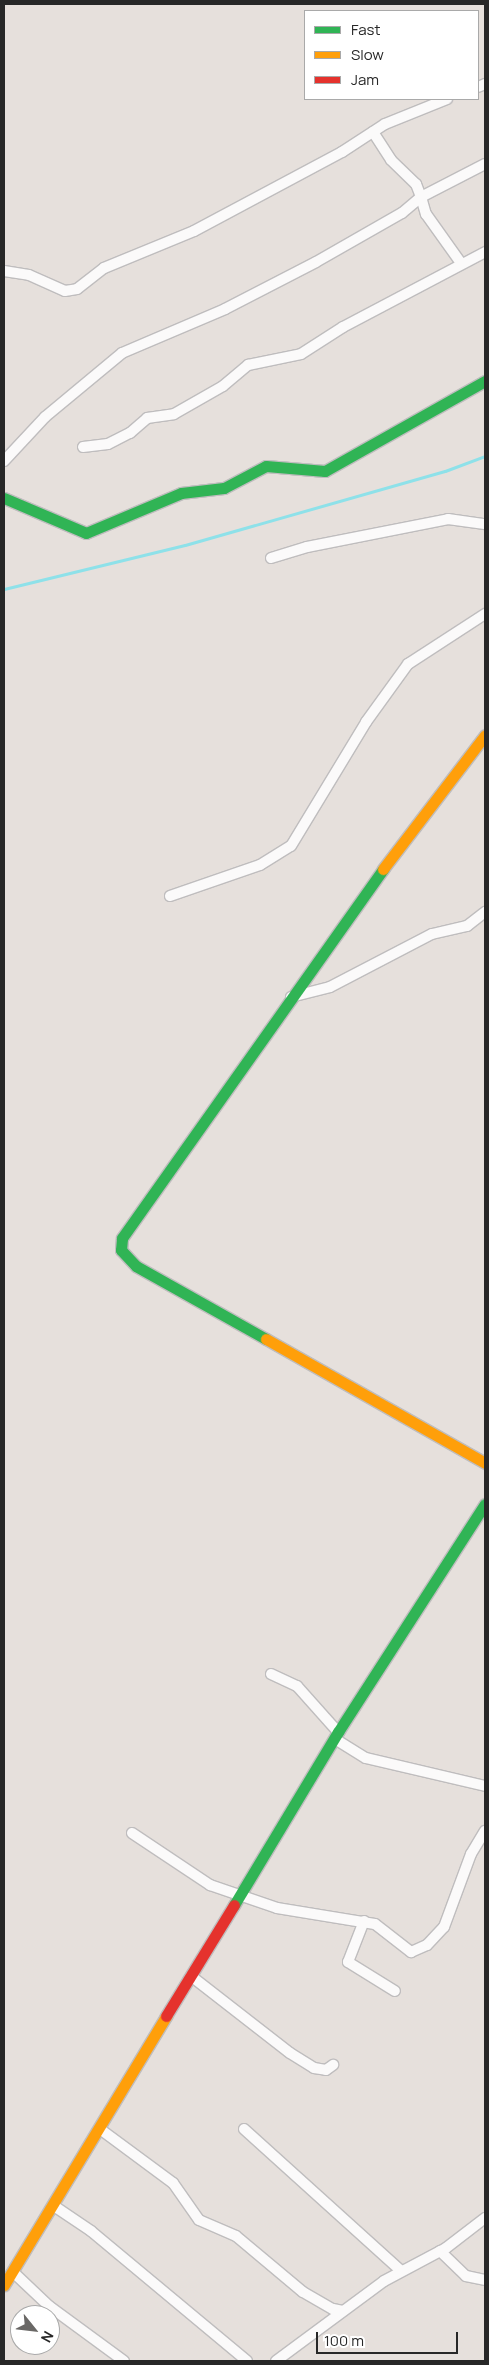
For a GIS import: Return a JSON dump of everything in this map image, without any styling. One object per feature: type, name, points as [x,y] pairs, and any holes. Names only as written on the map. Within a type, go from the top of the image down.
[{"type":"street","points":[[4,271],[30,275],[65,291],[77,289],[104,268],[202,227],[373,132],[445,100]]},
{"type":"street","points":[[373,132],[391,160],[416,184],[426,214],[461,263]]},
{"type":"street","points":[[4,461],[45,417],[112,359],[161,334],[225,309],[316,262],[402,213],[421,197],[485,164]]},
{"type":"street","points":[[83,447],[108,444],[130,433],[147,418],[174,414],[222,386],[248,364],[301,354],[461,263],[485,252]]},
{"type":"street","points":[[4,498],[86,533],[181,493],[224,488],[266,466],[326,471],[485,381]]},
{"type":"street","points":[[271,558],[307,547],[448,519],[485,524]]},
{"type":"street","points":[[170,896],[260,865],[291,846],[366,722],[408,664],[485,614]]},
{"type":"street","points":[[485,736],[425,811],[291,997],[122,1238],[121,1250],[136,1266],[485,1463]]},
{"type":"street","points":[[291,997],[330,987],[432,934],[467,926],[485,912]]},
{"type":"street","points":[[4,2285],[54,2206],[238,1897],[337,1736],[485,1504]]},
{"type":"street","points":[[271,1674],[297,1686],[337,1736],[366,1758],[485,1786]]},
{"type":"street","points":[[132,1834],[210,1885],[228,1888],[238,1897],[301,1914],[364,1921],[380,1927],[411,1952],[428,1945],[444,1927],[471,1854],[485,1831]]},
{"type":"street","points":[[364,1921],[348,1962],[395,1991]]},
{"type":"street","points":[[191,1976],[290,2053],[314,2068],[326,2070],[333,2065]]},
{"type":"street","points":[[100,2129],[173,2183],[199,2220],[236,2236],[303,2292],[333,2310],[343,2311]]},
{"type":"street","points":[[244,2129],[400,2270]]},
{"type":"street","points":[[54,2206],[91,2231],[247,2361]]},
{"type":"street","points":[[276,2361],[400,2270],[440,2251],[485,2218]]},
{"type":"street","points":[[440,2251],[466,2276],[485,2280]]},
{"type":"street","points":[[12,2272],[49,2306],[124,2361]]},
{"type":"waterway","points":[[4,589],[185,545],[445,471],[485,456]]},
{"type":"traffic: fast","points":[[4,498],[86,533],[181,493],[224,488],[266,466],[325,471],[485,381]]},
{"type":"traffic: fast","points":[[266,1339],[136,1266],[121,1250],[122,1238],[383,869]]},
{"type":"traffic: fast","points":[[234,1905],[338,1732],[485,1504]]},
{"type":"traffic: slow","points":[[383,869],[485,735]]},
{"type":"traffic: slow","points":[[266,1339],[485,1463]]},
{"type":"traffic: slow","points":[[4,2285],[166,2016]]},
{"type":"traffic: jam","points":[[166,2016],[234,1905]]}]
